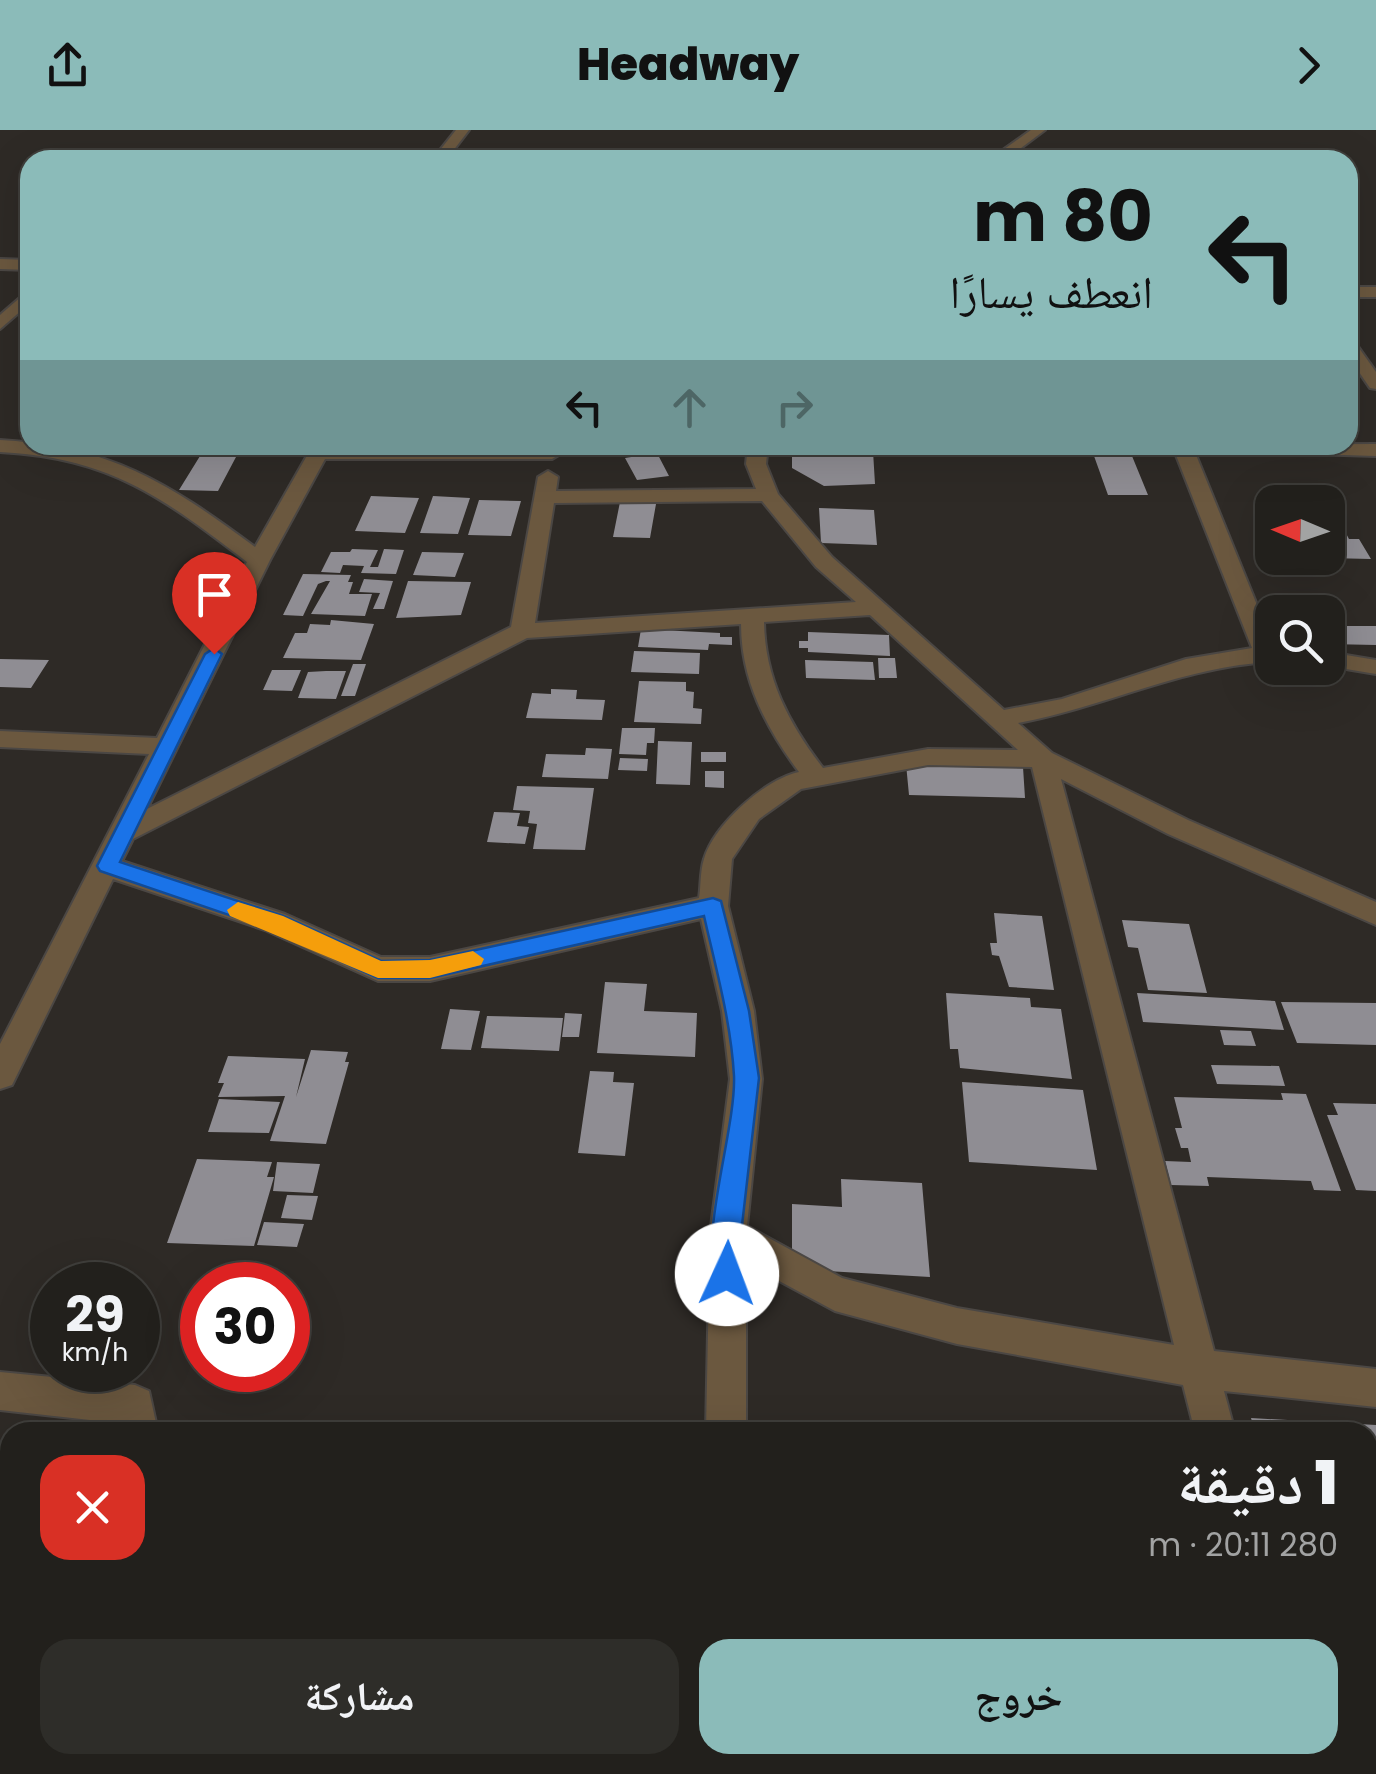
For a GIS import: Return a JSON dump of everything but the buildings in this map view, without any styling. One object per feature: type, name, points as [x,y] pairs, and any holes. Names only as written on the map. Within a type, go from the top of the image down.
[{"type":"street","points":[[447,150],[463,130]]},
{"type":"street","points":[[1010,150],[1039,130]]},
{"type":"street","points":[[0,324],[20,304]]},
{"type":"street","points":[[1358,358],[1376,384]]},
{"type":"street","points":[[85,455],[158,487],[259,560]]},
{"type":"street","points":[[0,1076],[168,748],[259,560],[318,455]]},
{"type":"street","points":[[522,632],[552,455]]},
{"type":"street","points":[[757,455],[756,464],[768,495],[824,562],[1044,759],[1178,827],[1376,914]]},
{"type":"street","points":[[1186,455],[1255,621]]},
{"type":"street","points":[[544,497],[768,495]]},
{"type":"street","points":[[125,832],[522,632],[875,608]]},
{"type":"street","points":[[753,616],[755,666],[763,692],[784,733],[815,775]]},
{"type":"street","points":[[996,720],[1070,704],[1172,669],[1255,657]]},
{"type":"street","points":[[1345,662],[1376,667]]},
{"type":"street","points":[[0,738],[168,748]]},
{"type":"street","points":[[726,1422],[728,1234],[746,1078],[738,1011],[713,906],[718,858],[749,813],[794,782],[815,775],[928,757],[1044,759]]},
{"type":"street","points":[[1044,759],[1213,1422]]},
{"type":"street","points":[[108,866],[275,922],[378,970],[430,969],[713,906]]},
{"type":"street","points":[[728,1234],[835,1294],[957,1326],[1200,1368],[1376,1388]]},
{"type":"street","points":[[0,1392],[135,1404],[137,1422]]},
{"type":"slow traffic","points":[[238,910],[275,922],[378,970],[430,969],[473,959]]},
{"type":"route","points":[[214,654],[108,866],[275,922],[378,970],[430,969],[713,906],[738,1011],[746,1078],[727,1274]]}]
